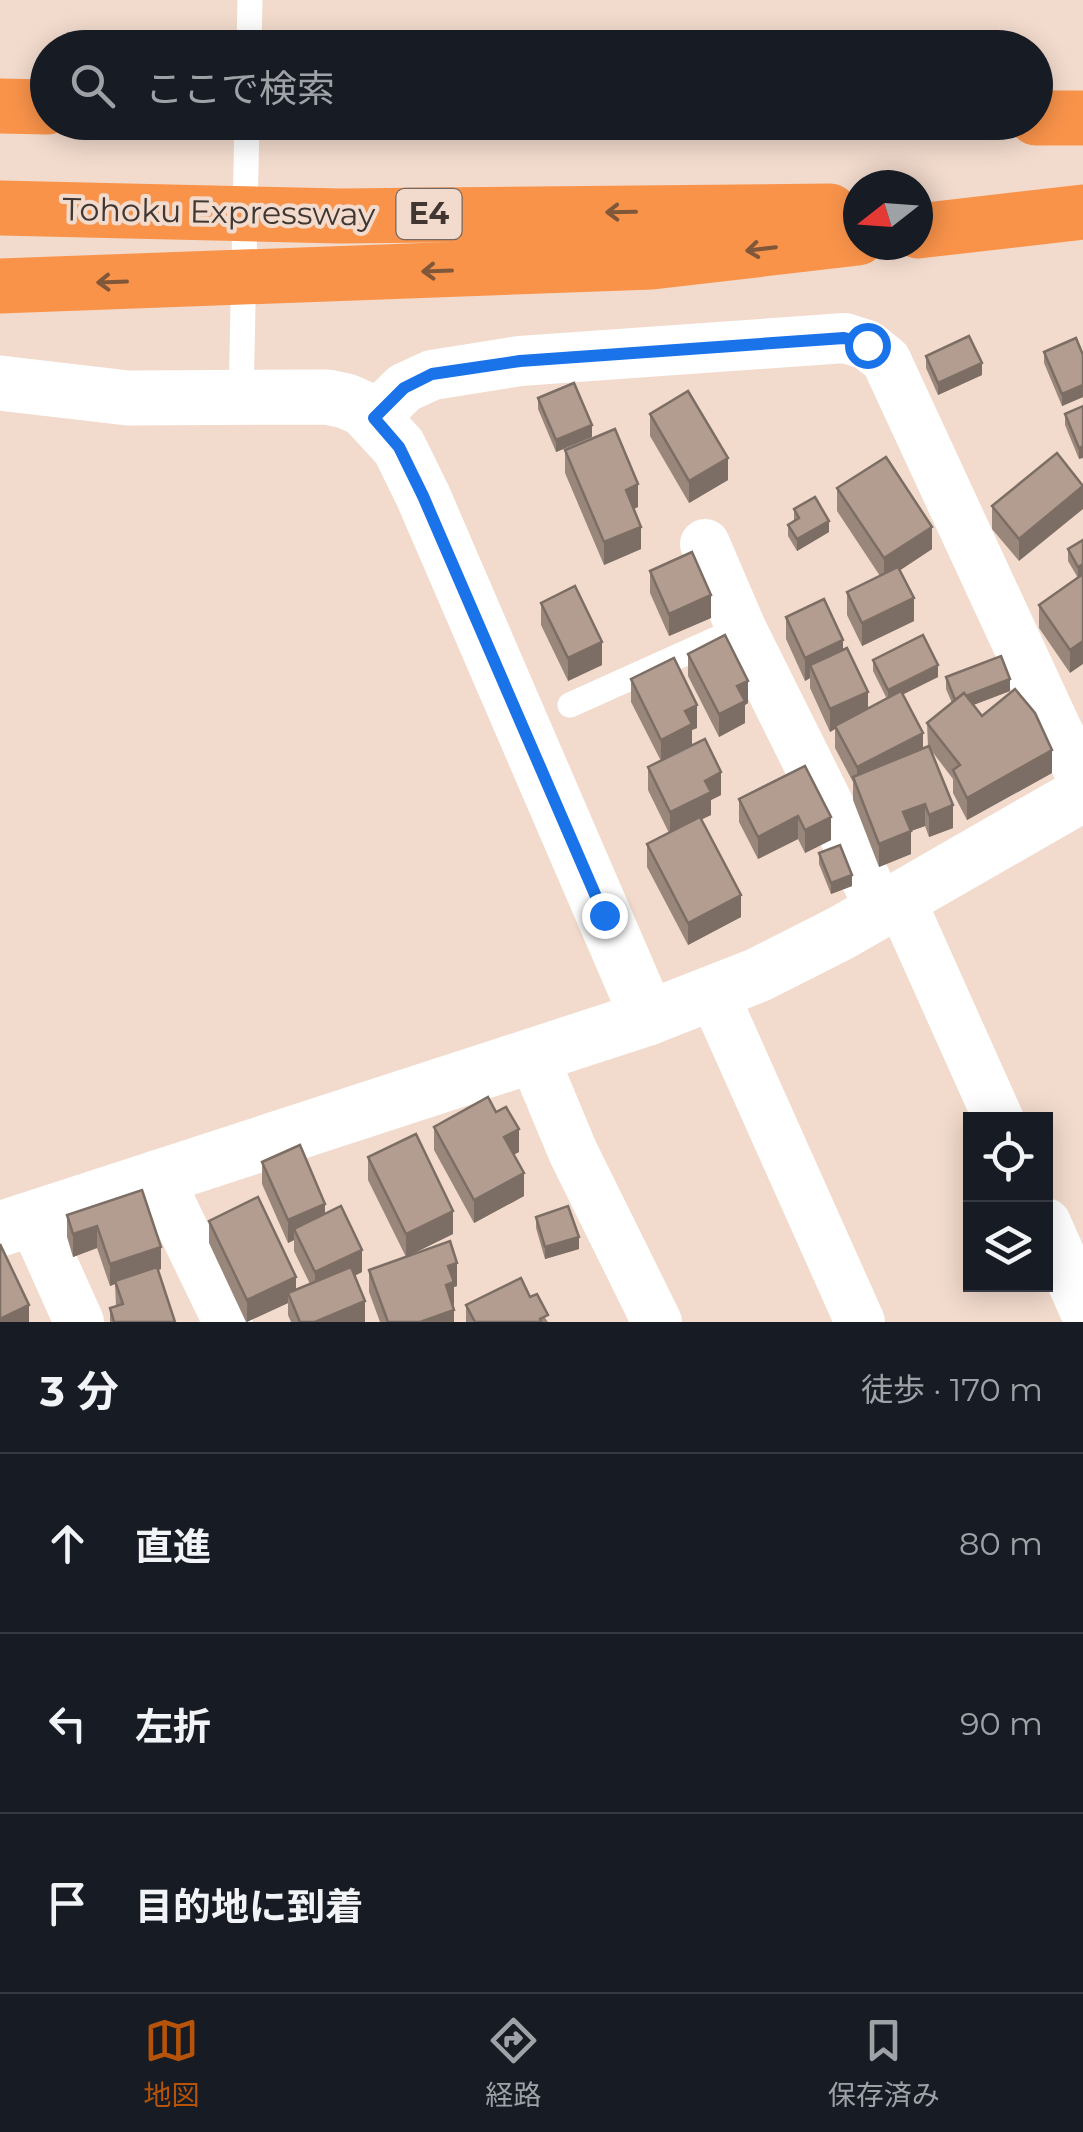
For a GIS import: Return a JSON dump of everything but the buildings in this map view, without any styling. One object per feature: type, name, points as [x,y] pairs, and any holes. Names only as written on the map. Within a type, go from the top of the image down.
[{"type":"highway","points":[[0,106],[30,107]]},
{"type":"highway","points":[[1053,118],[1083,118]]},
{"type":"highway","name":"Tohoku Expressway","points":[[0,208],[340,216],[843,210]]},
{"type":"highway","points":[[933,210],[1083,211]]},
{"type":"highway","points":[[933,229],[1083,211]]},
{"type":"highway","points":[[0,286],[652,262],[843,240]]},
{"type":"street","points":[[374,418],[404,388],[432,374],[520,361],[844,338],[867,345],[886,360],[1058,732],[1083,778]]},
{"type":"street","points":[[0,383],[128,398],[327,397],[364,409],[374,418],[399,447],[423,496],[648,1018]]},
{"type":"street","points":[[705,544],[740,628],[891,905],[995,1112]]},
{"type":"street","points":[[79,1322],[16,1223],[712,994],[802,954],[1083,794]]},
{"type":"street","points":[[712,994],[860,1322]]},
{"type":"street","points":[[533,1056],[573,1152],[657,1322]]},
{"type":"street","points":[[157,1176],[228,1322]]},
{"type":"street","points":[[1053,1239],[1083,1307]]},
{"type":"lane","points":[[249,30],[250,0]]},
{"type":"lane","points":[[241,398],[246,140]]},
{"type":"lane","points":[[570,705],[740,628]]},
{"type":"route","points":[[604,915],[423,496],[399,447],[374,418],[404,388],[432,374],[520,361],[844,338],[867,345]]}]
